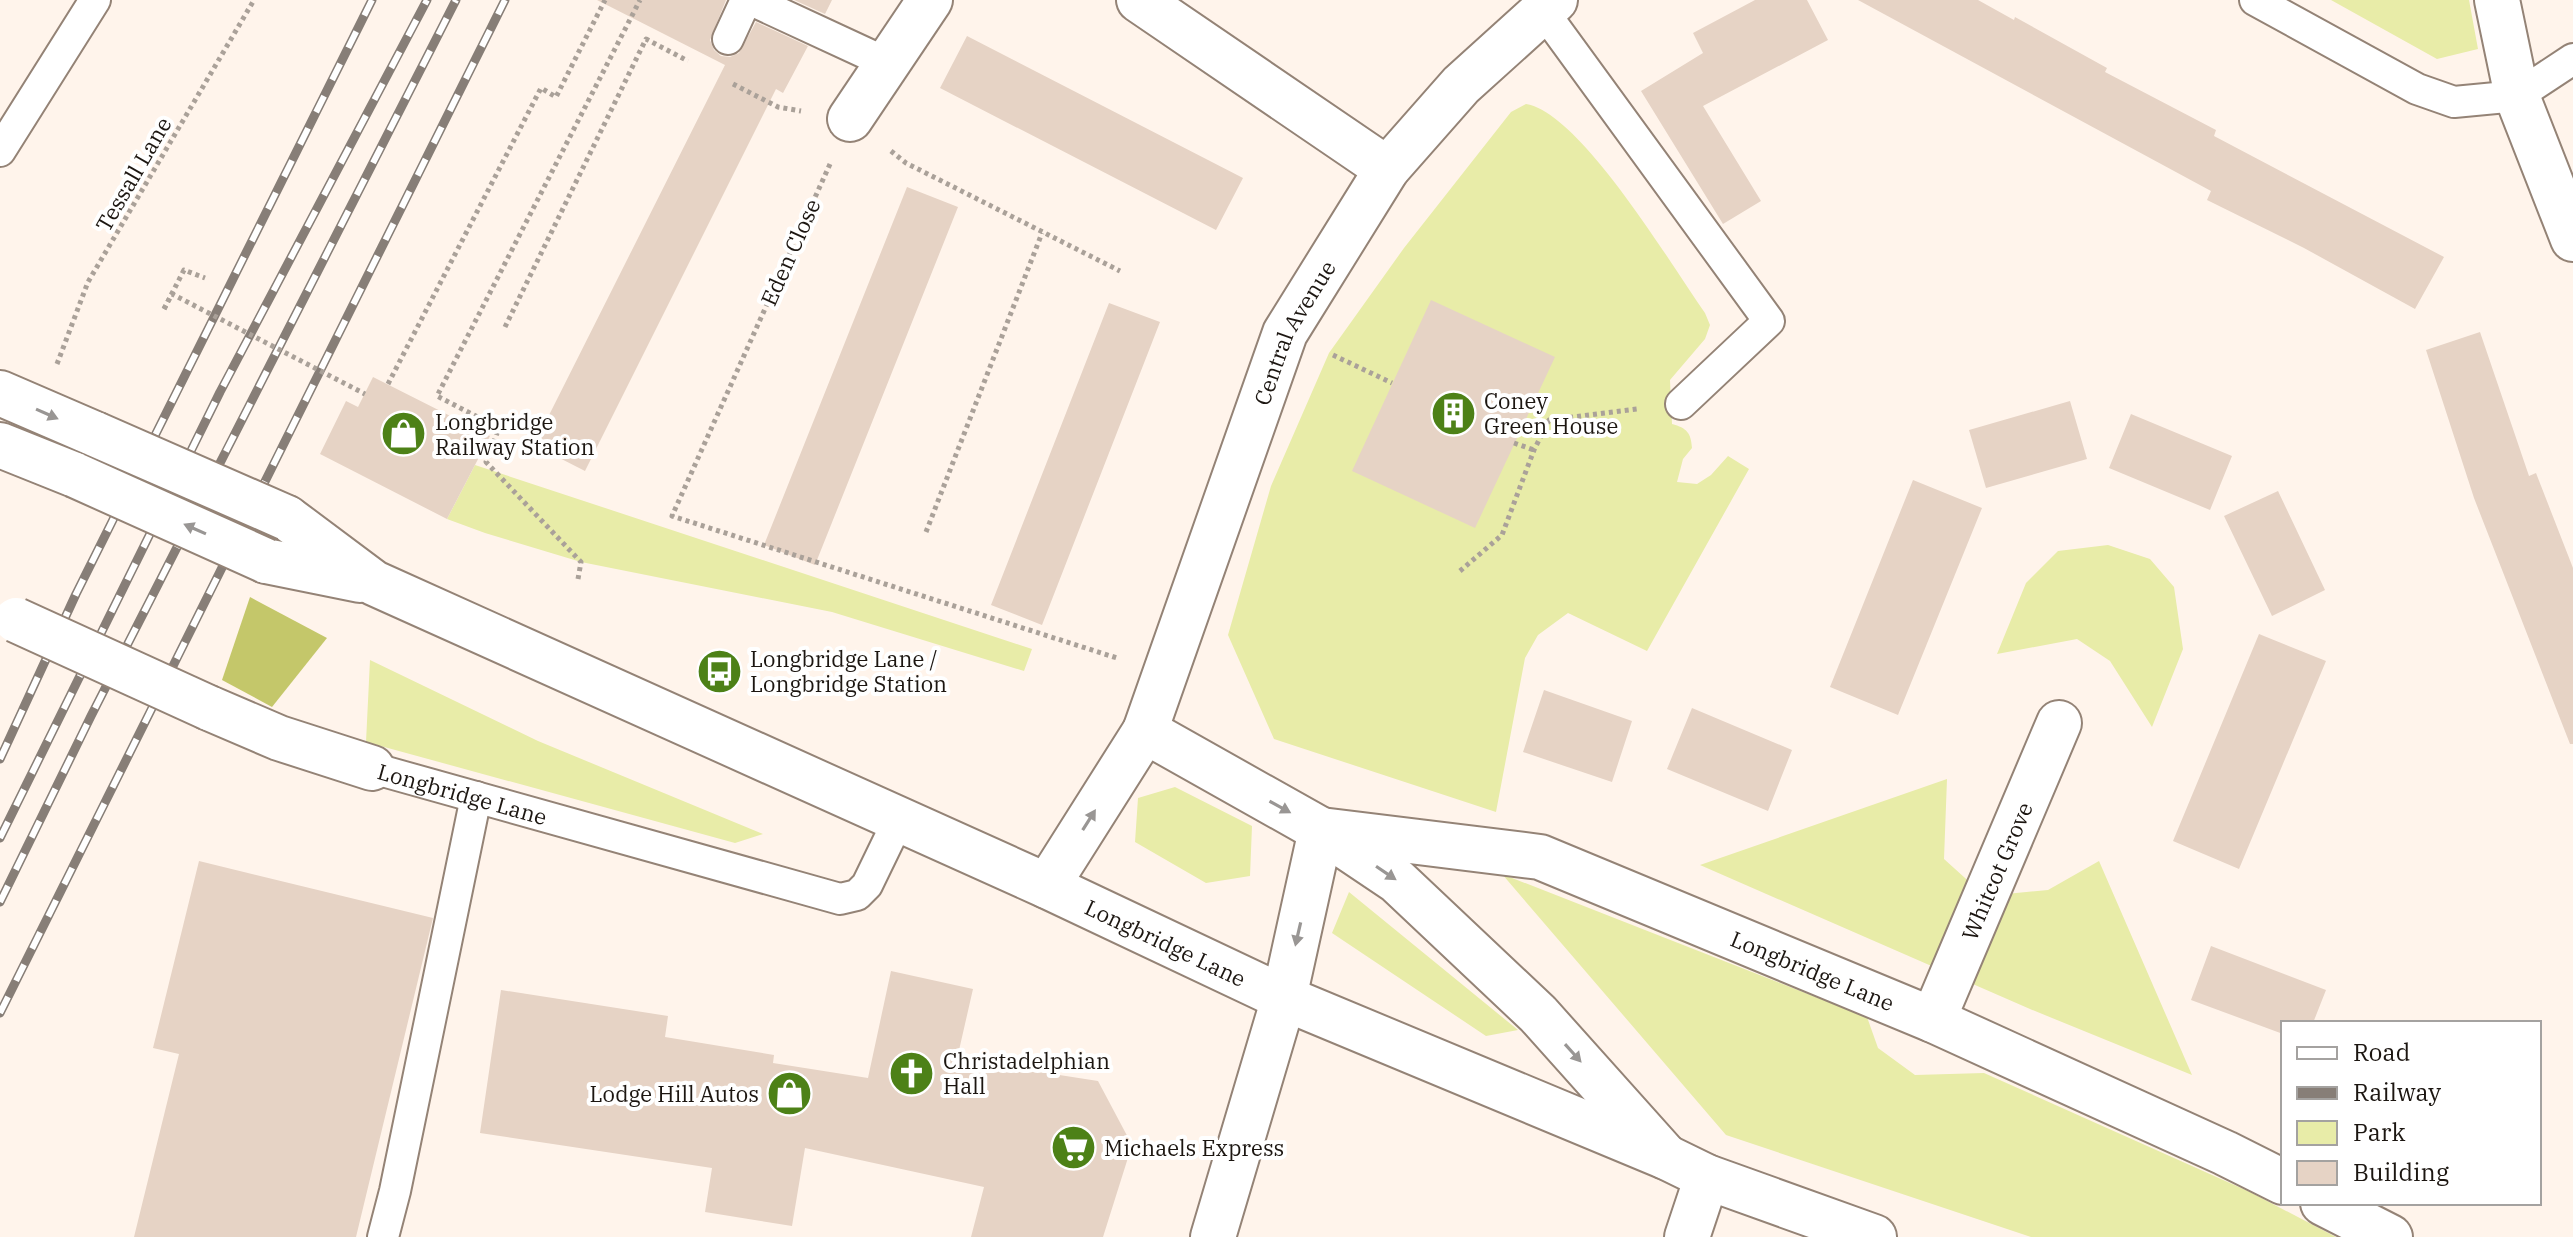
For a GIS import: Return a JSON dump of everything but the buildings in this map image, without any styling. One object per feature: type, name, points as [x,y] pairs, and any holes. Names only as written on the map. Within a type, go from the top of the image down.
[{"type":"street","points":[[850,119],[930,0]]},
{"type":"street","points":[[1139,0],[1387,169]]},
{"type":"street","points":[[2497,0],[2517,96],[2573,239]]},
{"type":"street","name":"Central Avenue","points":[[1145,731],[1285,333],[1387,169],[1461,85],[1549,5]]},
{"type":"street","name":"Longbridge Lane","points":[[0,393],[287,518],[374,583],[1047,886],[1284,998],[1666,1157],[1707,1177],[1874,1237]]},
{"type":"street","name":"Longbridge Lane","points":[[0,445],[75,475],[266,561],[374,583]]},
{"type":"street","name":"Longbridge Lane","points":[[8,616],[279,738],[372,768]]},
{"type":"street","name":"Whitcot Grove","points":[[1933,1020],[2059,723]]},
{"type":"street","points":[[1047,886],[1145,731]]},
{"type":"street","name":"Longbridge Lane","points":[[1145,731],[1321,830],[1397,881],[1529,1005],[1666,1157]]},
{"type":"street","points":[[1213,1237],[1284,998],[1321,830]]},
{"type":"street","name":"Longbridge Lane","points":[[1321,830],[1540,857],[1933,1020],[2281,1181]]},
{"type":"street","points":[[1687,1237],[1707,1177]]},
{"type":"street","points":[[2327,1205],[2390,1237]]},
{"type":"lane","points":[[0,151],[95,0]]},
{"type":"lane","points":[[728,39],[748,0],[887,63]]},
{"type":"lane","points":[[2255,0],[2417,89],[2454,102],[2517,96],[2573,59]]},
{"type":"lane","points":[[1549,5],[1769,321],[1681,404]]},
{"type":"lane","name":"Longbridge Lane","points":[[372,768],[840,899],[857,895],[867,885],[899,819]]},
{"type":"lane","points":[[383,1237],[476,797]]},
{"type":"path","name":"Tessall Lane","points":[[55,370],[88,282],[254,0]]},
{"type":"path","points":[[388,384],[541,88],[556,97],[605,0]]},
{"type":"path","points":[[578,579],[581,562],[486,462],[499,428],[437,396],[640,0]]},
{"type":"path","points":[[505,327],[646,39],[699,66]]},
{"type":"path","points":[[725,80],[778,107],[850,119],[906,163],[1120,271]]},
{"type":"path","name":"Eden Close","points":[[850,119],[672,516],[1117,658]]},
{"type":"path","points":[[926,532],[1042,233]]},
{"type":"path","points":[[205,278],[184,270],[164,309],[172,294],[365,394]]},
{"type":"path","points":[[1285,333],[1392,383]]},
{"type":"path","points":[[1460,571],[1502,535],[1534,450],[1549,420],[1681,404]]},
{"type":"path","points":[[1514,443],[1534,450]]},
{"type":"green space","points":[[2331,0],[2469,0],[2478,49],[2437,59]]},
{"type":"green space","points":[[1526,104],[1548,114],[1598,161],[1648,228],[1710,325],[1705,339],[1670,380],[1672,424],[1687,432],[1692,448],[1683,459],[1677,482],[1697,484],[1711,475],[1728,456],[1749,469],[1647,651],[1568,613],[1538,635],[1525,658],[1496,812],[1274,739],[1228,635],[1271,486],[1329,353],[1404,248],[1511,112]]},
{"type":"green space","points":[[475,465],[1032,649],[1024,671],[832,612],[581,562],[485,533],[447,519]]},
{"type":"green space","points":[[2108,545],[2150,559],[2174,587],[2183,649],[2152,727],[2110,661],[2077,639],[1997,654],[2026,583],[2058,551]]},
{"type":"green space","points":[[250,597],[327,638],[272,707],[222,680]]},
{"type":"green space","points":[[370,660],[538,741],[763,834],[735,843],[366,742]]},
{"type":"green space","points":[[1947,779],[1944,859],[1985,896],[2048,890],[2099,861],[2192,1075],[2030,1009],[1700,865]]},
{"type":"green space","points":[[1175,787],[1252,826],[1250,876],[1206,883],[1135,842],[1138,798]]},
{"type":"green space","points":[[1502,874],[1867,1017],[1878,1048],[1915,1075],[1984,1073],[2250,1192],[2336,1237],[2031,1237],[1726,1135]]},
{"type":"green space","points":[[1349,892],[1518,1030],[1486,1036],[1332,933]]},
{"type":"railway","points":[[0,759],[76,594],[372,0]]},
{"type":"railway","points":[[0,838],[220,392],[427,0]]},
{"type":"railway","points":[[0,902],[91,716],[456,0]]},
{"type":"railway","points":[[0,1013],[505,0]]},
{"type":"place","name":"Coney Green House","points":[[1453,413]]},
{"type":"place","name":"Longbridge Railway Station","points":[[404,434]]},
{"type":"place","name":"Longbridge Lane / Longbridge Station","points":[[719,671]]},
{"type":"place","name":"Christadelphian Hall","points":[[912,1073]]},
{"type":"place","name":"Lodge Hill Autos","points":[[790,1093]]},
{"type":"place","name":"Michaels Express","points":[[1073,1147]]}]
